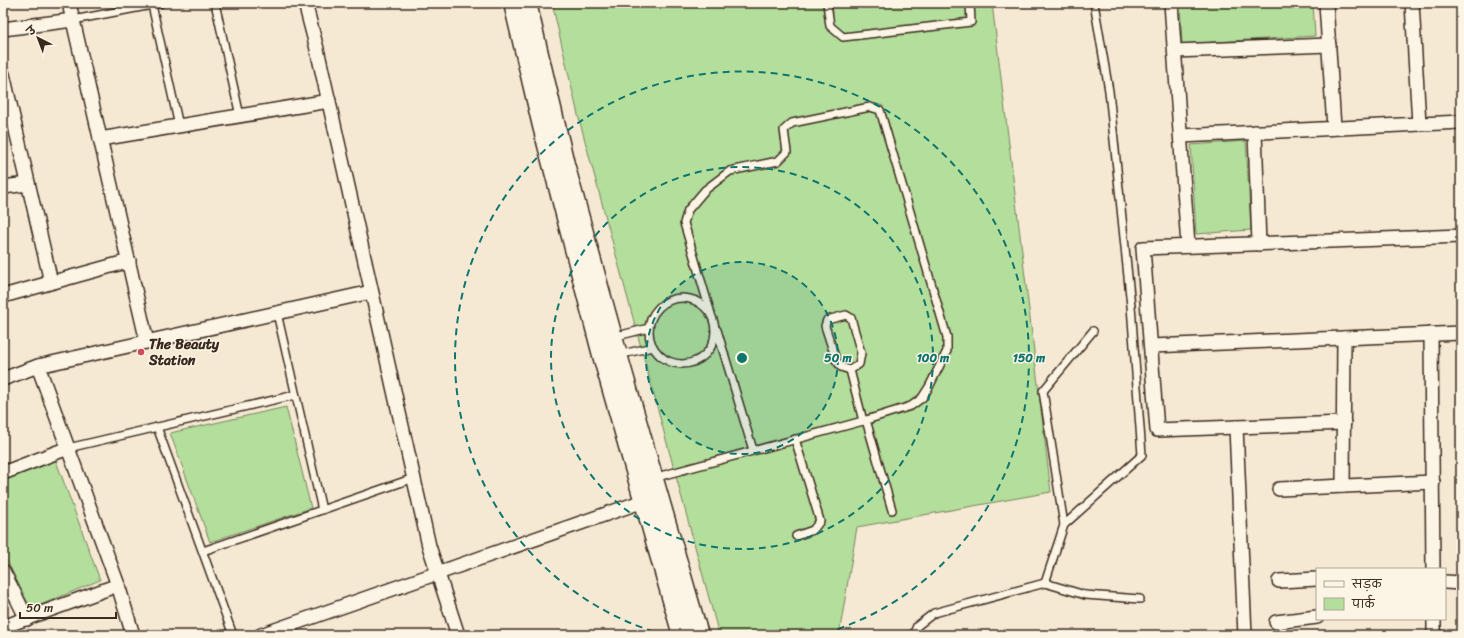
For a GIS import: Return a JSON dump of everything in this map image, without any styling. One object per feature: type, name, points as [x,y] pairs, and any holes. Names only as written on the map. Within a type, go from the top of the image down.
[{"type":"main road","points":[[513,3],[542,126],[606,339]]},
{"type":"main road","points":[[527,3],[610,357],[650,498],[682,635]]},
{"type":"main road","points":[[650,498],[699,635]]},
{"type":"street","points":[[69,3],[147,342]]},
{"type":"street","points":[[305,3],[329,101],[429,546],[458,635]]},
{"type":"street","points":[[1172,3],[1188,246]]},
{"type":"street","points":[[1326,3],[1334,128]]},
{"type":"street","points":[[1412,3],[1419,124]]},
{"type":"street","points":[[3,29],[73,20]]},
{"type":"street","points":[[1175,51],[1328,44]]},
{"type":"street","points":[[3,74],[51,282]]},
{"type":"street","points":[[100,139],[329,101]]},
{"type":"street","points":[[1181,136],[1461,122]]},
{"type":"street","points":[[1255,132],[1260,244]]},
{"type":"street","points":[[3,187],[28,184]]},
{"type":"street","points":[[1344,423],[1157,430],[1143,248],[1461,236]]},
{"type":"street","points":[[3,296],[129,261]]},
{"type":"street","points":[[3,379],[38,366],[372,292]]},
{"type":"street","points":[[1151,346],[1461,332]]},
{"type":"street","points":[[1431,334],[1433,568]]},
{"type":"street","points":[[1343,486],[1344,338]]},
{"type":"street","points":[[38,366],[118,584],[133,635]]},
{"type":"street","points":[[1236,427],[1246,635]]},
{"type":"street","points":[[3,473],[68,448]]},
{"type":"street","points":[[1279,489],[1433,482]]},
{"type":"street","points":[[261,635],[650,498]]},
{"type":"street","points":[[3,570],[27,619]]},
{"type":"street","points":[[1279,581],[1316,579]]},
{"type":"street","points":[[1446,582],[1461,583]]},
{"type":"street","points":[[3,627],[118,584]]},
{"type":"street","points":[[1276,622],[1316,617]]},
{"type":"street","points":[[1434,620],[1434,635]]},
{"type":"lane","points":[[73,20],[161,3]]},
{"type":"lane","points":[[216,3],[240,116]]},
{"type":"lane","points":[[827,3],[830,26],[843,37],[971,22],[970,3]]},
{"type":"lane","points":[[1064,525],[1142,455],[1131,306],[1109,91],[1094,3]]},
{"type":"lane","points":[[152,5],[179,126]]},
{"type":"lane","points":[[645,480],[864,420],[911,406],[922,398],[946,351],[947,337],[880,110],[870,107],[792,123],[784,130],[787,152],[778,161],[730,171],[705,190],[688,210],[684,223],[753,450]]},
{"type":"lane","points":[[711,314],[703,305],[693,300],[681,298],[670,300],[661,305],[654,314],[649,328],[649,334],[653,347],[665,360],[675,364],[686,365],[696,362],[705,356],[712,347],[715,336],[715,324]]},
{"type":"lane","points":[[277,313],[322,510]]},
{"type":"lane","points":[[846,315],[850,318],[861,353],[859,364],[850,370],[841,367],[836,360],[826,326],[828,320],[846,315]]},
{"type":"lane","points":[[606,339],[649,328]]},
{"type":"lane","points":[[1044,583],[1064,525],[1043,391],[1093,331]]},
{"type":"lane","points":[[610,357],[653,347]]},
{"type":"lane","points":[[850,370],[892,510]]},
{"type":"lane","points":[[68,448],[295,395]]},
{"type":"lane","points":[[157,427],[233,635]]},
{"type":"lane","points":[[795,439],[820,521],[813,530],[796,536]]},
{"type":"lane","points":[[202,551],[414,478]]},
{"type":"lane","points":[[912,635],[917,626],[934,613],[1044,583],[1085,595],[1140,599]]},
{"type":"green space","points":[[552,3],[992,3],[1051,492],[857,527],[839,635],[719,635],[578,115]]},
{"type":"green space","points":[[1180,3],[1313,3],[1315,36],[1182,44]]},
{"type":"green space","points":[[1246,141],[1251,230],[1196,234],[1191,145]]},
{"type":"green space","points":[[286,407],[311,508],[210,542],[170,433]]},
{"type":"green space","points":[[56,461],[100,580],[31,609],[3,553],[3,481]]},
{"type":"place","name":"The Beauty Station","points":[[141,352]]}]
